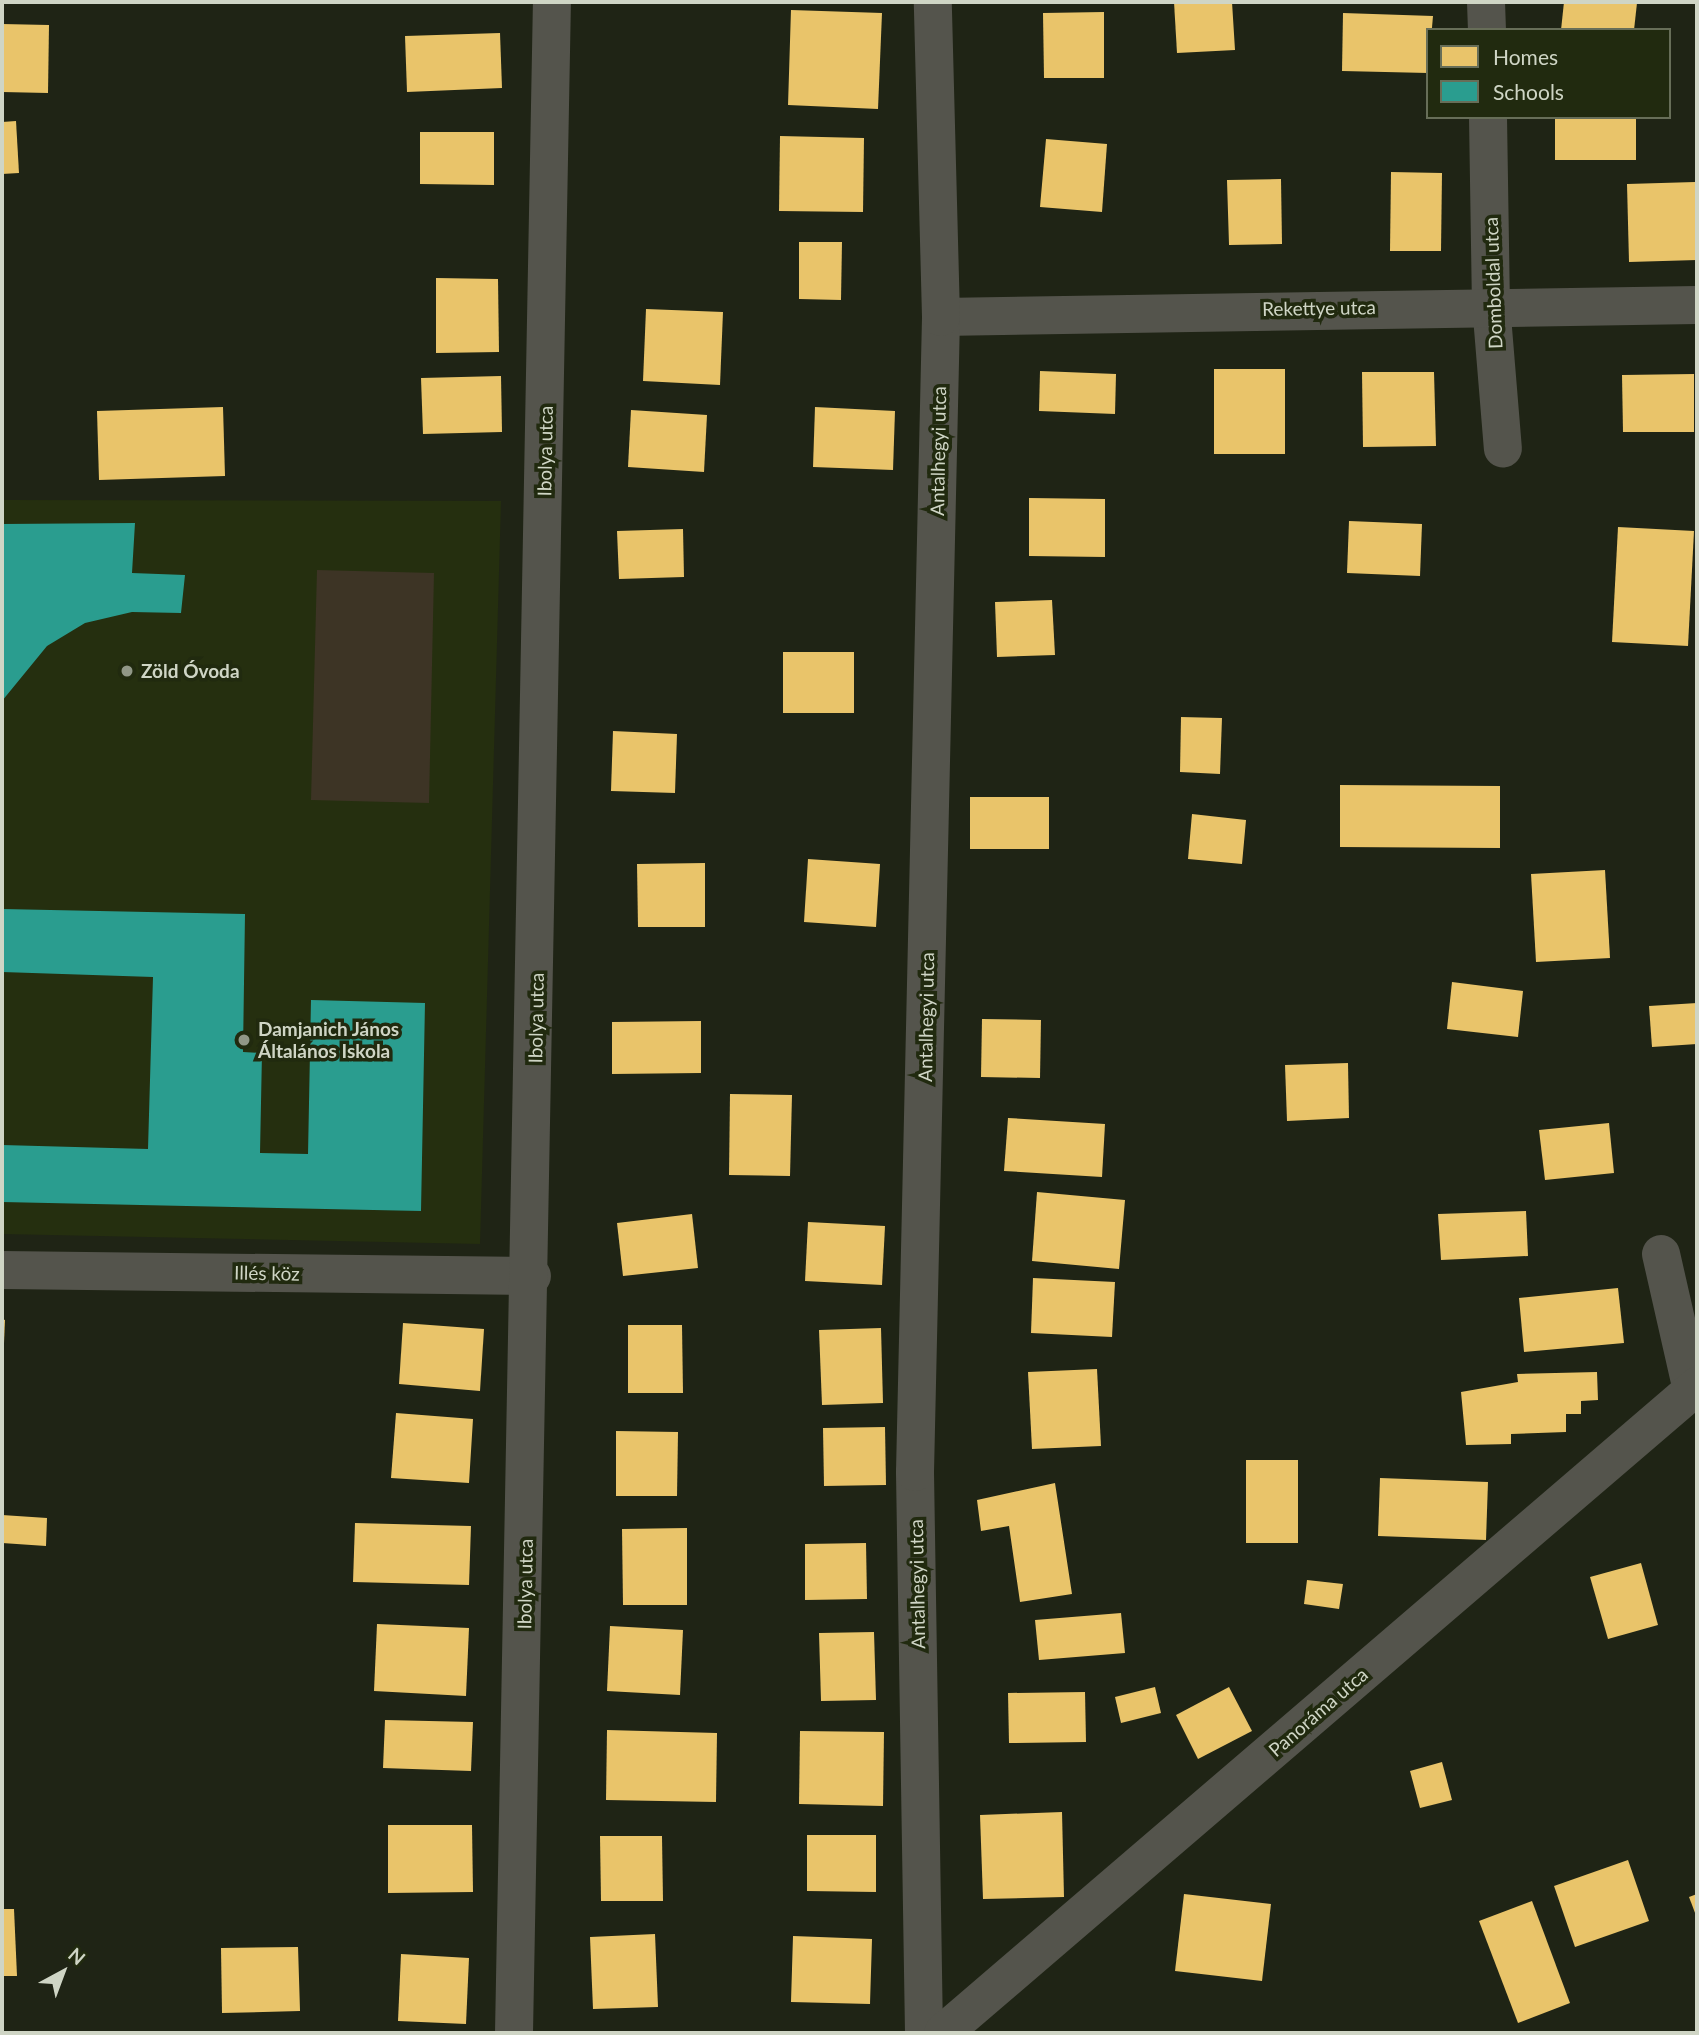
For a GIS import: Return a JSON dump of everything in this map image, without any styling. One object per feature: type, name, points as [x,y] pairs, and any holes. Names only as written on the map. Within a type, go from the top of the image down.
[{"type":"street","name":"Ibolya utca","points":[[514,2033],[532,1276],[552,2]]},
{"type":"street","name":"Antalhegyi utca","points":[[924,2033],[915,1472],[941,317],[933,2]]},
{"type":"street","points":[[1486,2],[1486,28]]},
{"type":"street","name":"Domboldal utca","points":[[1488,119],[1491,304],[1503,449]]},
{"type":"street","name":"Rekettye utca","points":[[941,317],[1491,304],[1697,305]]},
{"type":"street","name":"Panoráma utca","points":[[943,2033],[1695,1388],[1661,1254]]},
{"type":"street","name":"Illés köz","points":[[2,1270],[532,1276]]},
{"type":"shaded area","name":"Damjanich János Általános Iskola","points":[[2,500],[501,501],[480,1244],[2,1234]]},
{"type":"shaded area","points":[[317,570],[434,573],[429,803],[311,800]]},
{"type":"building: Homes","points":[[1174,2],[1232,2],[1235,50],[1177,53]]},
{"type":"building: Homes","points":[[1564,2],[1637,3],[1634,28],[1561,28]]},
{"type":"building: Homes","points":[[791,10],[882,13],[878,109],[788,105]]},
{"type":"building: Homes","points":[[1104,12],[1104,78],[1044,78],[1043,13]]},
{"type":"building: Homes","points":[[1343,13],[1433,16],[1432,28],[1426,28],[1426,73],[1342,71]]},
{"type":"building: Homes","points":[[2,24],[49,25],[48,93],[2,92]]},
{"type":"building: Homes","points":[[500,33],[502,88],[407,92],[405,36]]},
{"type":"building: Homes","points":[[1555,119],[1636,119],[1636,160],[1555,160]]},
{"type":"building: Homes","points":[[16,121],[19,173],[2,174],[2,122]]},
{"type":"building: Homes","points":[[420,132],[494,132],[494,185],[420,184]]},
{"type":"building: Homes","points":[[780,136],[864,138],[863,212],[779,211]]},
{"type":"building: Homes","points":[[1046,139],[1107,144],[1102,212],[1040,207]]},
{"type":"building: Homes","points":[[1391,172],[1442,173],[1441,251],[1390,251]]},
{"type":"building: Homes","points":[[1281,179],[1282,244],[1229,245],[1227,180]]},
{"type":"building: Homes","points":[[1695,182],[1697,260],[1629,262],[1627,184]]},
{"type":"building: Homes","points":[[799,242],[842,242],[841,300],[799,299]]},
{"type":"building: Homes","points":[[436,278],[498,279],[499,352],[436,353]]},
{"type":"building: Homes","points":[[646,309],[723,312],[720,385],[643,381]]},
{"type":"building: Homes","points":[[1214,369],[1285,369],[1285,454],[1214,454]]},
{"type":"building: Homes","points":[[1040,371],[1116,374],[1115,414],[1039,411]]},
{"type":"building: Homes","points":[[1362,372],[1434,372],[1436,446],[1363,447]]},
{"type":"building: Homes","points":[[1694,374],[1694,432],[1623,432],[1622,375]]},
{"type":"building: Homes","points":[[501,376],[502,432],[423,434],[421,378]]},
{"type":"building: Homes","points":[[223,407],[225,476],[99,480],[97,411]]},
{"type":"building: Homes","points":[[815,407],[895,411],[893,470],[813,467]]},
{"type":"building: Homes","points":[[631,410],[707,415],[704,472],[628,467]]},
{"type":"building: Homes","points":[[1029,498],[1105,499],[1105,557],[1029,556]]},
{"type":"building: Homes","points":[[1349,521],[1422,524],[1420,576],[1347,573]]},
{"type":"building: Homes","points":[[1618,527],[1694,531],[1688,646],[1612,642]]},
{"type":"building: Homes","points":[[683,529],[684,577],[619,579],[617,531]]},
{"type":"building: Homes","points":[[1052,600],[1055,655],[997,657],[995,602]]},
{"type":"building: Homes","points":[[783,652],[854,652],[854,713],[783,713]]},
{"type":"building: Homes","points":[[1181,717],[1222,718],[1220,774],[1180,772]]},
{"type":"building: Homes","points":[[613,731],[677,734],[675,793],[611,791]]},
{"type":"building: Homes","points":[[1340,785],[1500,786],[1500,848],[1340,847]]},
{"type":"building: Homes","points":[[970,797],[1049,797],[1049,849],[970,849]]},
{"type":"building: Homes","points":[[1192,814],[1246,820],[1242,864],[1188,859]]},
{"type":"building: Homes","points":[[808,859],[880,864],[876,927],[804,922]]},
{"type":"building: Homes","points":[[705,863],[705,927],[638,927],[637,864]]},
{"type":"building: Homes","points":[[1605,870],[1610,958],[1536,962],[1531,874]]},
{"type":"building: Homes","points":[[1452,982],[1523,991],[1518,1037],[1447,1029]]},
{"type":"building: Homes","points":[[1697,1003],[1697,1044],[1652,1047],[1649,1006]]},
{"type":"building: Homes","points":[[982,1019],[1041,1020],[1040,1078],[981,1077]]},
{"type":"building: Homes","points":[[701,1021],[701,1073],[612,1074],[612,1022]]},
{"type":"building: Homes","points":[[1348,1063],[1349,1118],[1287,1121],[1285,1065]]},
{"type":"building: Homes","points":[[730,1094],[792,1095],[790,1176],[729,1175]]},
{"type":"building: Homes","points":[[1008,1118],[1105,1124],[1102,1177],[1004,1171]]},
{"type":"building: Homes","points":[[1609,1123],[1614,1173],[1545,1180],[1539,1130]]},
{"type":"building: Homes","points":[[1037,1192],[1125,1200],[1119,1269],[1032,1261]]},
{"type":"building: Homes","points":[[1526,1211],[1528,1256],[1441,1260],[1438,1214]]},
{"type":"building: Homes","points":[[692,1214],[698,1268],[623,1276],[617,1223]]},
{"type":"building: Homes","points":[[808,1222],[885,1226],[882,1285],[805,1281]]},
{"type":"building: Homes","points":[[1033,1278],[1115,1282],[1112,1337],[1031,1333]]},
{"type":"building: Homes","points":[[1618,1288],[1624,1343],[1524,1352],[1519,1298]]},
{"type":"building: Homes","points":[[2,1319],[5,1320],[4,1343],[2,1343]]},
{"type":"building: Homes","points":[[403,1323],[484,1329],[480,1391],[399,1384]]},
{"type":"building: Homes","points":[[628,1325],[682,1325],[683,1393],[628,1393]]},
{"type":"building: Homes","points":[[881,1328],[883,1403],[822,1405],[819,1330]]},
{"type":"building: Homes","points":[[1097,1369],[1101,1446],[1032,1449],[1028,1372]]},
{"type":"building: Homes","points":[[1597,1372],[1598,1400],[1581,1401],[1581,1414],[1566,1414],[1566,1432],[1511,1434],[1511,1444],[1466,1445],[1461,1392],[1518,1382],[1517,1374]]},
{"type":"building: Homes","points":[[396,1413],[473,1419],[469,1483],[391,1478]]},
{"type":"building: Homes","points":[[885,1427],[886,1485],[824,1486],[823,1428]]},
{"type":"building: Homes","points":[[616,1431],[678,1432],[677,1496],[616,1496]]},
{"type":"building: Homes","points":[[1246,1460],[1298,1460],[1298,1543],[1246,1543]]},
{"type":"building: Homes","points":[[1380,1478],[1488,1482],[1486,1540],[1378,1536]]},
{"type":"building: Homes","points":[[1055,1483],[1072,1594],[1020,1602],[1009,1526],[981,1531],[977,1500]]},
{"type":"building: Homes","points":[[2,1515],[47,1518],[46,1546],[2,1543]]},
{"type":"building: Homes","points":[[355,1523],[471,1526],[469,1585],[353,1582]]},
{"type":"building: Homes","points":[[687,1528],[687,1605],[623,1605],[622,1529]]},
{"type":"building: Homes","points":[[866,1543],[867,1599],[805,1600],[805,1544]]},
{"type":"building: Homes","points":[[1641,1563],[1658,1625],[1608,1639],[1590,1577]]},
{"type":"building: Homes","points":[[1307,1580],[1343,1584],[1339,1609],[1304,1604]]},
{"type":"building: Homes","points":[[1121,1613],[1125,1653],[1039,1660],[1035,1620]]},
{"type":"building: Homes","points":[[377,1624],[469,1628],[466,1696],[374,1691]]},
{"type":"building: Homes","points":[[610,1626],[683,1630],[680,1695],[607,1691]]},
{"type":"building: Homes","points":[[874,1632],[876,1700],[821,1701],[819,1633]]},
{"type":"building: Homes","points":[[1155,1687],[1161,1713],[1121,1723],[1115,1697]]},
{"type":"building: Homes","points":[[1229,1687],[1252,1731],[1198,1759],[1176,1715]]},
{"type":"building: Homes","points":[[1085,1692],[1086,1742],[1009,1743],[1008,1693]]},
{"type":"building: Homes","points":[[385,1720],[473,1722],[471,1771],[383,1768]]},
{"type":"building: Homes","points":[[607,1730],[717,1733],[716,1802],[606,1800]]},
{"type":"building: Homes","points":[[800,1731],[884,1732],[883,1806],[799,1804]]},
{"type":"building: Homes","points":[[1442,1762],[1452,1800],[1420,1808],[1410,1771]]},
{"type":"building: Homes","points":[[1062,1812],[1064,1897],[983,1899],[980,1815]]},
{"type":"building: Homes","points":[[388,1825],[472,1825],[473,1892],[388,1893]]},
{"type":"building: Homes","points":[[807,1835],[876,1835],[876,1892],[807,1891]]},
{"type":"building: Homes","points":[[600,1836],[662,1836],[663,1901],[601,1901]]},
{"type":"building: Homes","points":[[1628,1860],[1649,1921],[1575,1947],[1554,1886]]},
{"type":"building: Homes","points":[[1184,1894],[1271,1904],[1262,1981],[1175,1971]]},
{"type":"building: Homes","points":[[1697,1894],[1697,1918],[1689,1897]]},
{"type":"building: Homes","points":[[1532,1901],[1570,2003],[1518,2023],[1479,1921]]},
{"type":"building: Homes","points":[[2,1909],[14,1909],[17,1976],[2,1976]]},
{"type":"building: Homes","points":[[655,1934],[658,2007],[593,2009],[590,1937]]},
{"type":"building: Homes","points":[[793,1936],[872,1939],[870,2004],[791,2002]]},
{"type":"building: Homes","points":[[298,1947],[300,2011],[222,2013],[221,1948]]},
{"type":"building: Homes","points":[[401,1954],[469,1958],[466,2024],[398,2021]]},
{"type":"building: Schools","points":[[135,523],[132,573],[185,575],[181,613],[132,612],[85,623],[47,646],[2,701],[2,524]]},
{"type":"building: Schools","points":[[2,909],[245,914],[243,1052],[262,1053],[260,1153],[308,1154],[311,1000],[425,1003],[421,1211],[2,1202],[2,1145],[148,1149],[153,977],[2,972]]},
{"type":"place","name":"Zöld Óvoda","points":[[127,671]]},
{"type":"place","name":"Damjanich János Általános Iskola","points":[[244,1040]]}]
